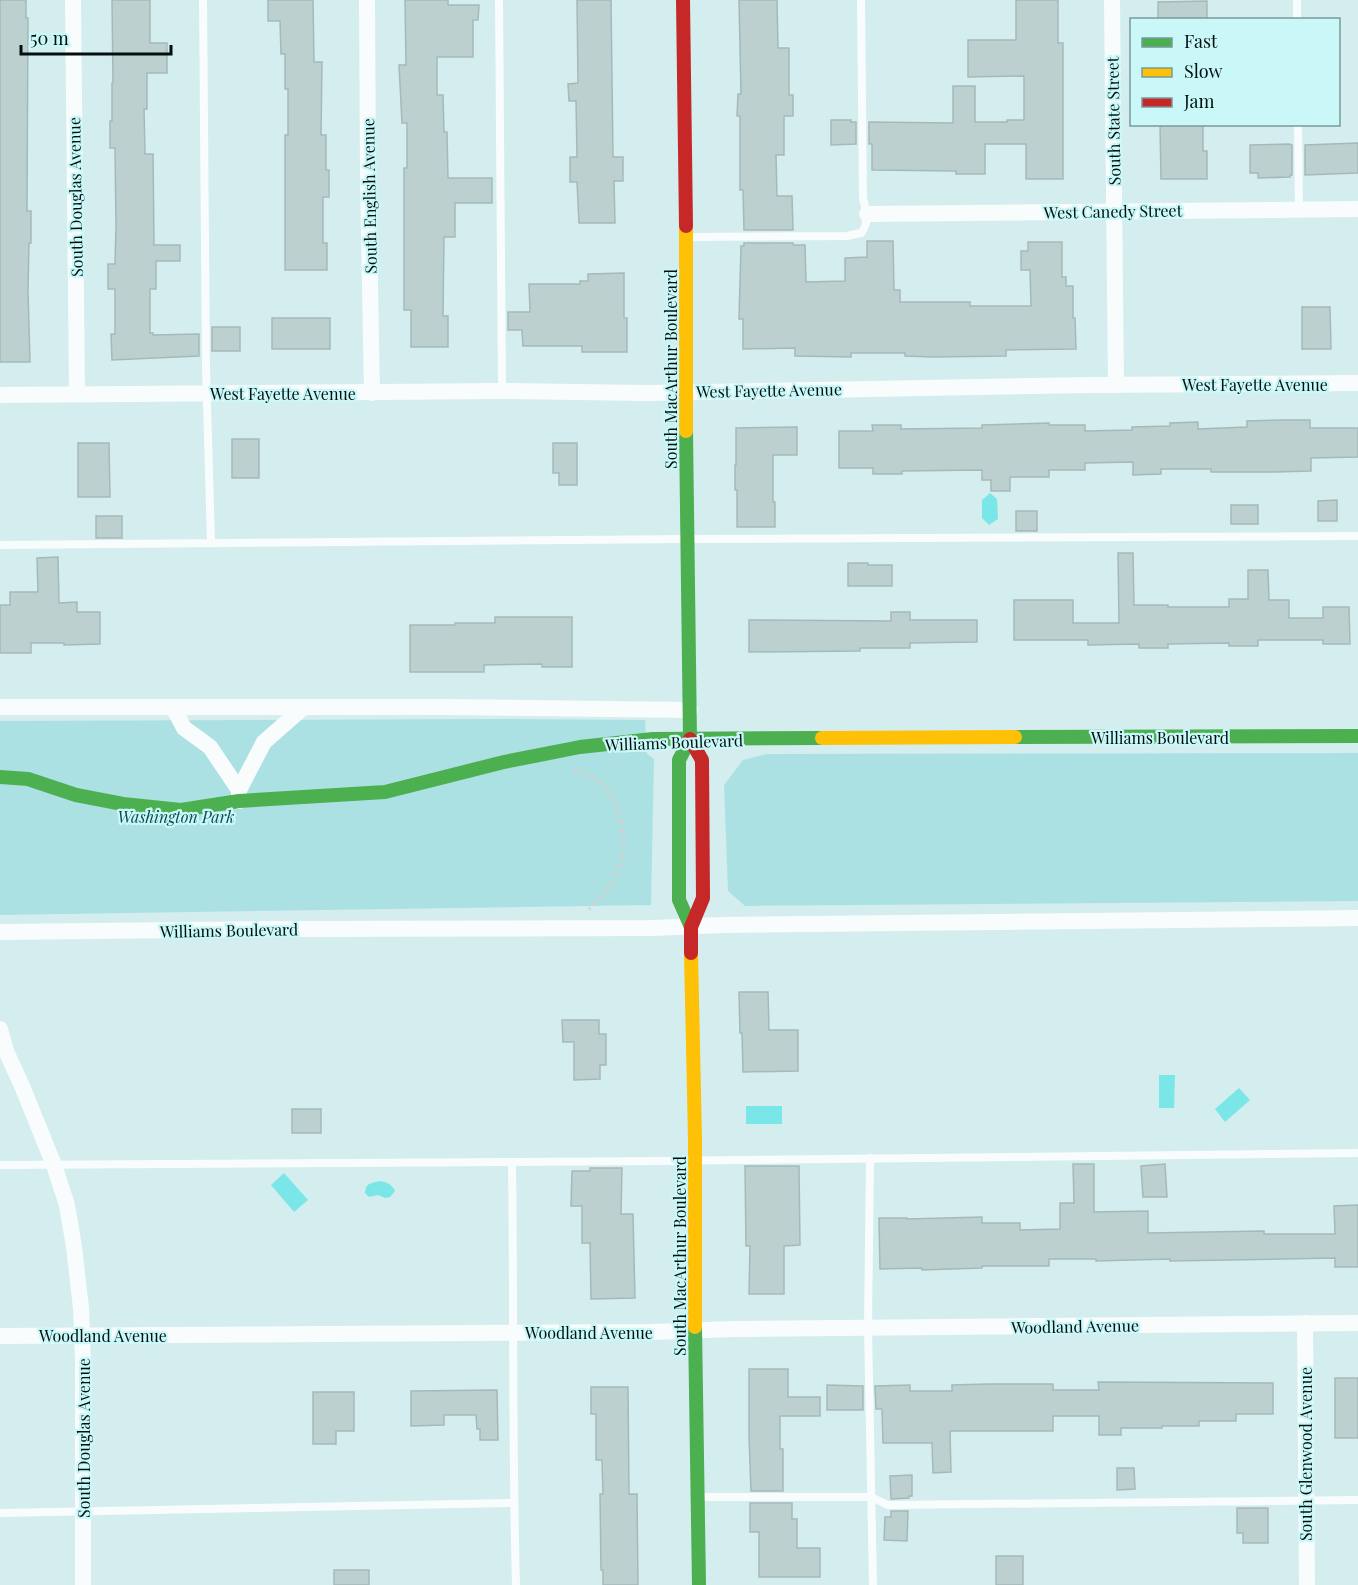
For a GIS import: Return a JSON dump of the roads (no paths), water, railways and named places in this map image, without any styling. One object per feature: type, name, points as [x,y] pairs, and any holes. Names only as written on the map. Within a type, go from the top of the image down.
[{"type":"main road","name":"South MacArthur Boulevard","points":[[683,0],[690,739],[679,760],[679,900],[691,927],[699,1585]]},
{"type":"main road","name":"Williams Boulevard","points":[[0,777],[28,779],[76,795],[181,810],[239,795],[385,792],[504,762],[580,747],[652,739],[1358,736]]},
{"type":"main road","name":"South MacArthur Boulevard","points":[[690,739],[702,760],[703,898],[691,927]]},
{"type":"street","name":"South Douglas Avenue","points":[[73,0],[77,394]]},
{"type":"street","name":"South English Avenue","points":[[367,0],[372,393]]},
{"type":"street","name":"South State Street","points":[[1112,0],[1116,385]]},
{"type":"street","name":"West Canedy Street","points":[[867,214],[1358,209]]},
{"type":"street","name":"West Fayette Avenue","points":[[0,395],[502,391],[685,392],[1358,383]]},
{"type":"street","name":"Williams Boulevard","points":[[0,707],[690,710]]},
{"type":"street","points":[[173,707],[184,728],[210,747],[239,795]]},
{"type":"street","points":[[239,795],[264,742],[304,707]]},
{"type":"street","name":"Williams Boulevard","points":[[0,932],[691,927],[1358,918]]},
{"type":"street","name":"South Douglas Avenue","points":[[0,1029],[3,1049],[22,1086],[54,1165],[67,1205],[72,1237],[82,1335],[83,1585]]},
{"type":"street","name":"South Glenwood Avenue","points":[[1305,1323],[1306,1585]]},
{"type":"street","name":"Woodland Avenue","points":[[0,1336],[651,1332],[1358,1323]]},
{"type":"lane","points":[[203,0],[206,393],[211,543]]},
{"type":"lane","points":[[499,0],[502,391]]},
{"type":"lane","points":[[686,237],[861,234],[866,226],[867,214],[863,198],[861,0]]},
{"type":"lane","points":[[1297,0],[1297,18]]},
{"type":"lane","points":[[1298,126],[1299,209]]},
{"type":"lane","points":[[0,545],[1358,536]]},
{"type":"lane","points":[[0,1165],[695,1161],[1358,1153]]},
{"type":"lane","points":[[870,1158],[868,1328],[873,1585]]},
{"type":"lane","points":[[512,1161],[513,1503],[516,1585]]},
{"type":"lane","points":[[699,1497],[871,1497],[888,1505],[1358,1500]]},
{"type":"lane","points":[[0,1513],[513,1503]]},
{"type":"water","points":[[990,493],[997,499],[998,519],[989,525],[982,518],[982,500]]},
{"type":"water","points":[[1159,1075],[1175,1075],[1174,1108],[1159,1108]]},
{"type":"water","points":[[1239,1088],[1250,1100],[1225,1122],[1215,1109]]},
{"type":"water","points":[[746,1106],[782,1106],[782,1124],[746,1124]]},
{"type":"water","points":[[284,1173],[308,1200],[294,1212],[271,1185]]},
{"type":"water","points":[[379,1181],[389,1184],[394,1189],[390,1197],[385,1198],[378,1195],[369,1197],[365,1193],[369,1184]]},
{"type":"park label","name":"Washington Park","points":[[176,816]]}]
